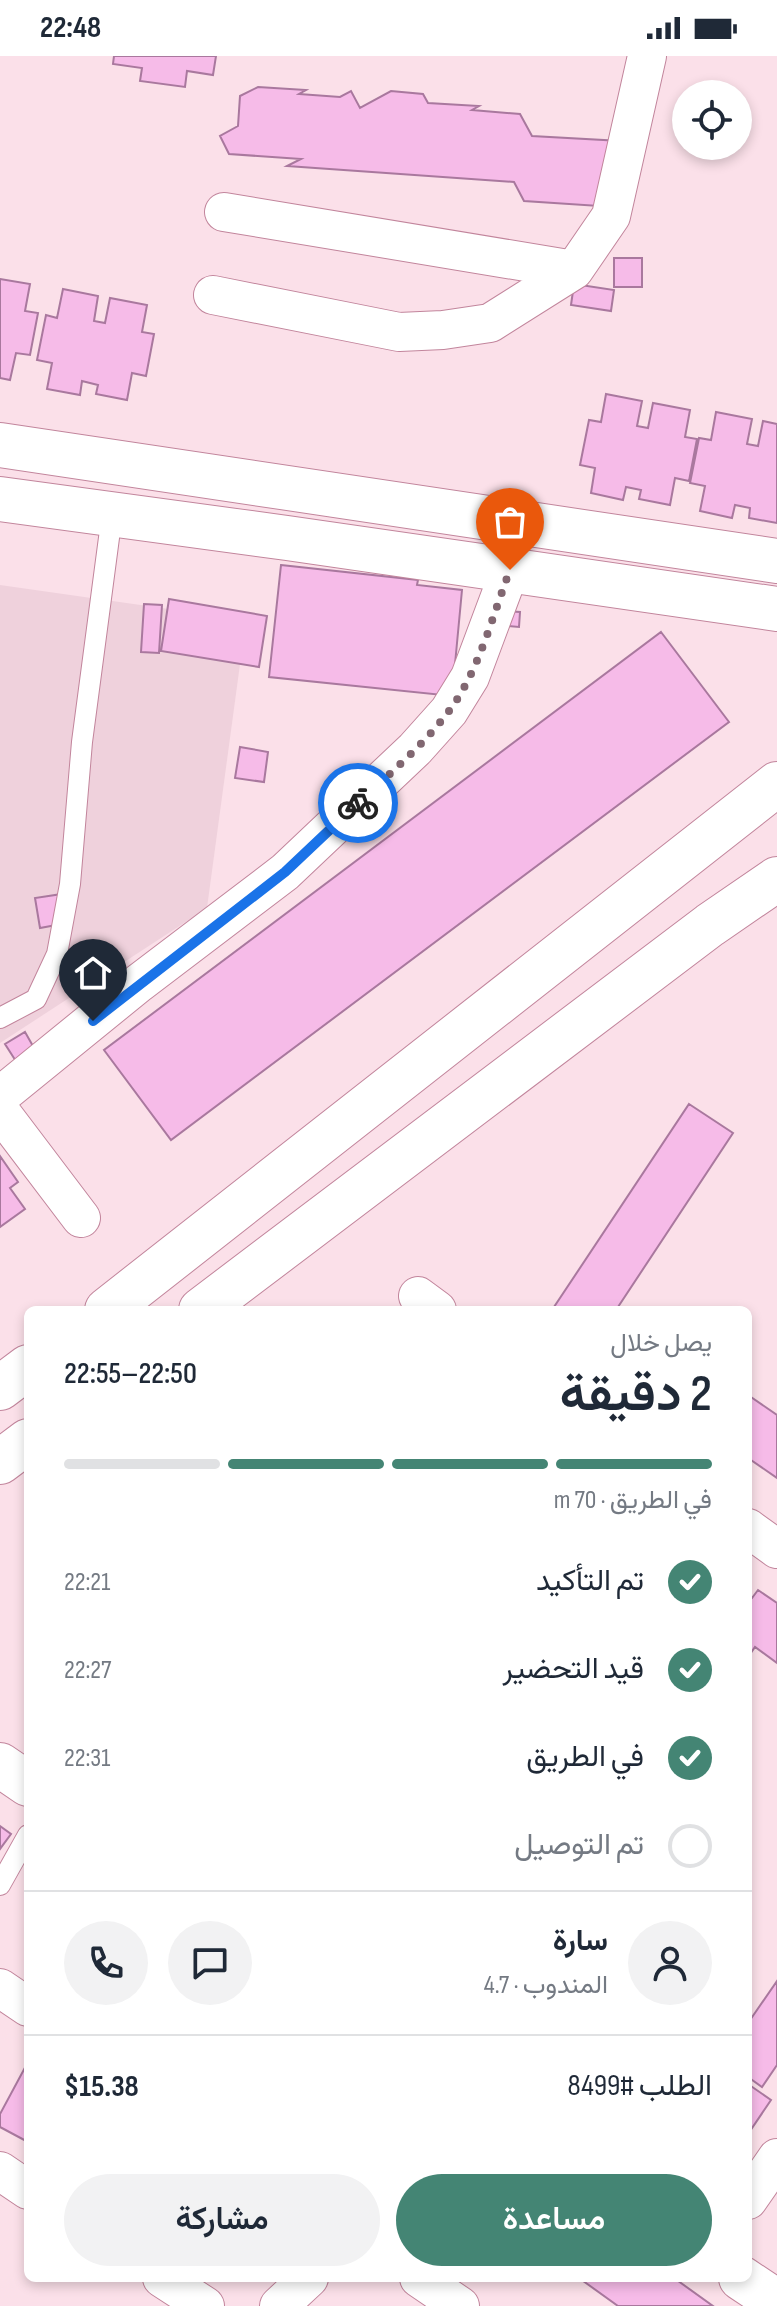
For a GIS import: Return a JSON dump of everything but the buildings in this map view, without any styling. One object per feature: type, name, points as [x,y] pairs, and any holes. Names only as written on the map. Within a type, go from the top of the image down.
[{"type":"main road","points":[[0,445],[777,561]]},
{"type":"main road","points":[[0,499],[777,609]]},
{"type":"main road","points":[[112,1306],[777,784]]},
{"type":"main road","points":[[206,1306],[710,925],[777,879]]},
{"type":"main road","points":[[0,1388],[24,1370]]},
{"type":"main road","points":[[0,1462],[24,1444]]},
{"type":"main road","points":[[0,1765],[24,1781]]},
{"type":"main road","points":[[747,2282],[777,2302]]},
{"type":"street","points":[[213,295],[399,332],[490,323],[574,270],[611,216],[647,56]]},
{"type":"street","points":[[224,212],[574,270]]},
{"type":"street","points":[[0,1096],[139,983],[285,872],[415,749],[449,711],[470,677],[510,570]]},
{"type":"street","points":[[0,1111],[81,1218]]},
{"type":"street","points":[[752,1531],[777,1549]]},
{"type":"street","points":[[0,1988],[24,2004]]},
{"type":"street","points":[[752,2194],[777,2158]]},
{"type":"street","points":[[0,2171],[24,2187]]},
{"type":"street","points":[[168,2282],[205,2306]]},
{"type":"street","points":[[279,2306],[305,2282]]},
{"type":"street","points":[[425,2282],[460,2306]]},
{"type":"lane","points":[[0,1018],[36,999],[57,954],[70,884],[82,742],[112,515]]},
{"type":"lane","points":[[0,1885],[24,1842]]},
{"type":"shaded area","points":[[0,585],[246,620],[207,908],[0,1043]]},
{"type":"way so far","points":[[358,803],[415,749],[449,711],[470,677],[510,570]]},
{"type":"route","points":[[93,1021],[285,872],[358,803]]}]
